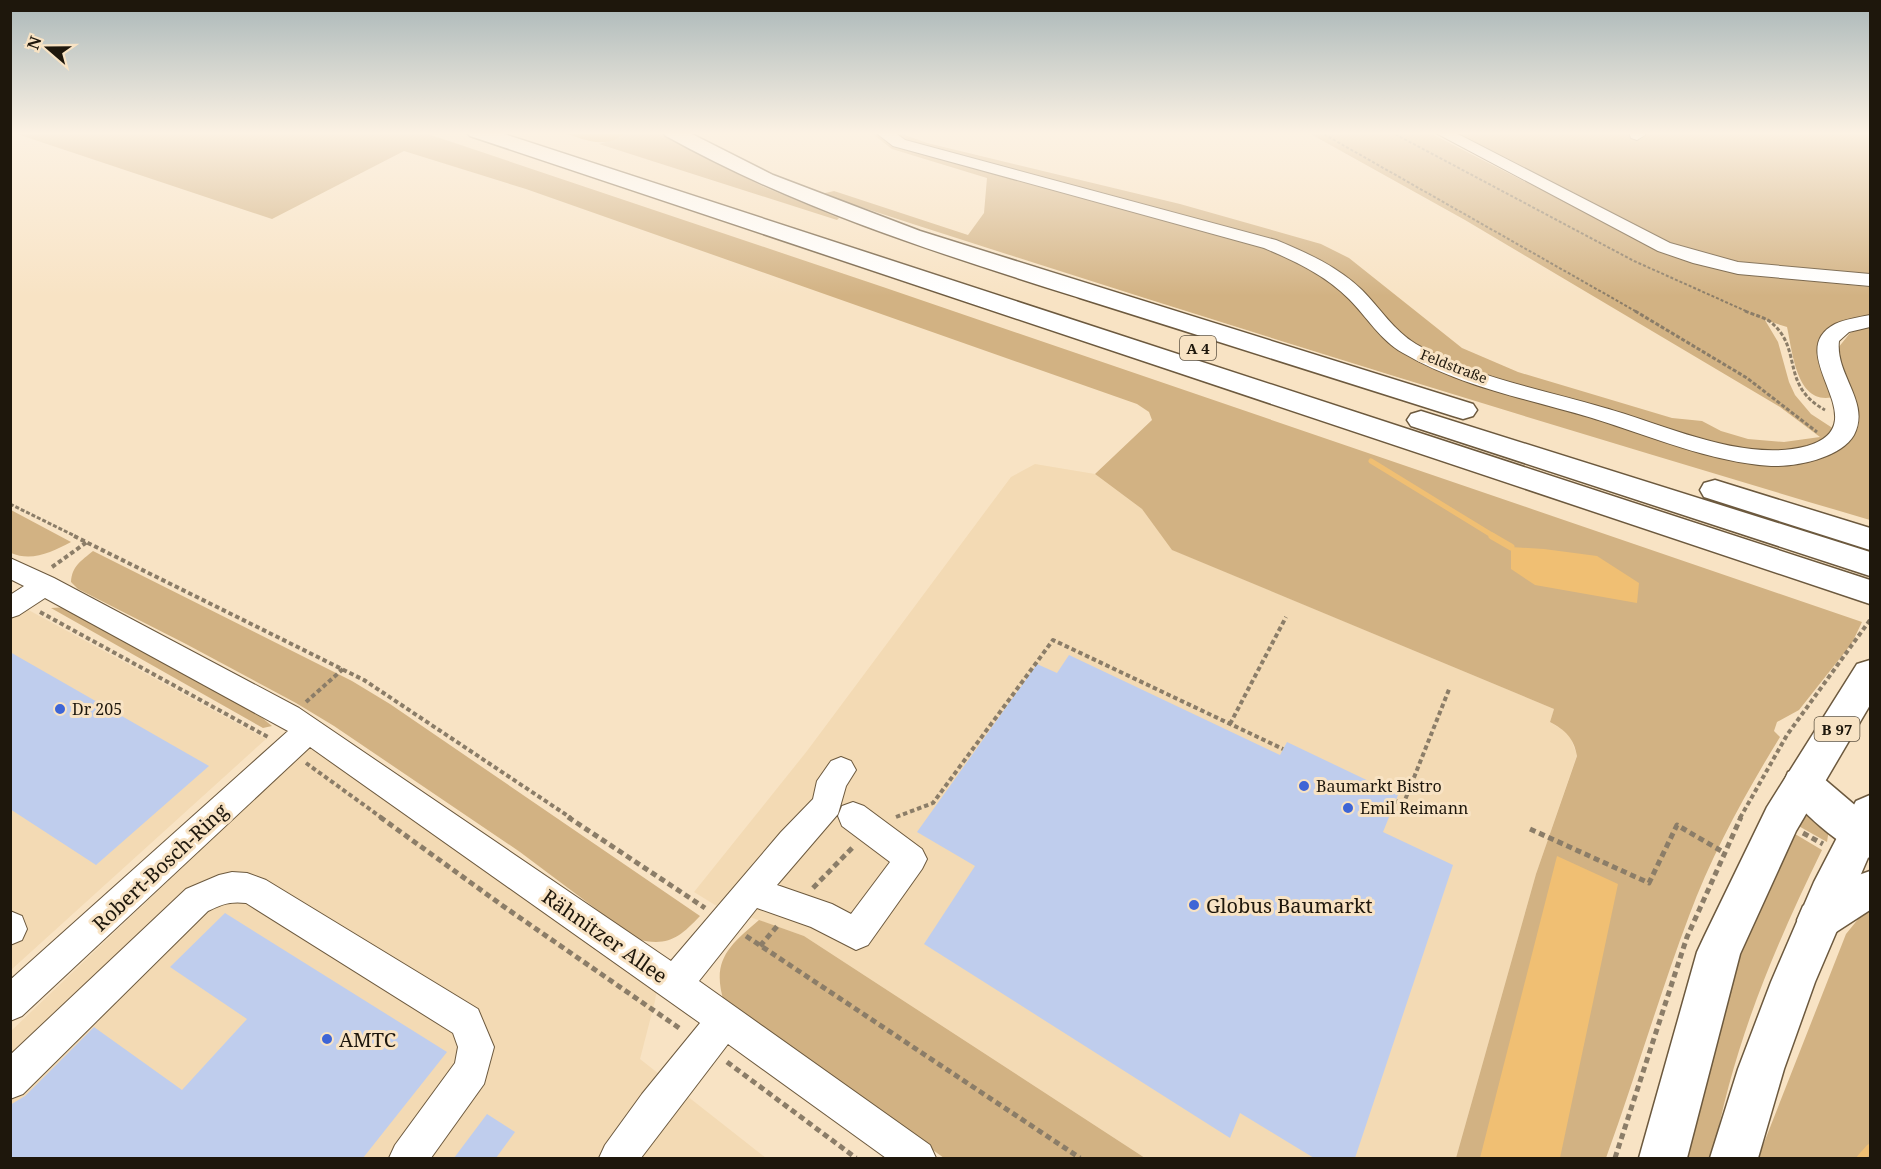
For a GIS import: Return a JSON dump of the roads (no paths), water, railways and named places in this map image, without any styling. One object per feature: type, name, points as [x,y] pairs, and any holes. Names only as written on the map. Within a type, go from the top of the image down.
[{"type":"main road","name":"A 4","points":[[642,187],[1870,592]]},
{"type":"main road","name":"A 4","points":[[696,187],[1870,564]]},
{"type":"main road","points":[[784,187],[952,249],[1870,539]]},
{"type":"main road","name":"B 97","points":[[1802,784],[1870,674]]},
{"type":"main road","points":[[1663,1158],[1719,952],[1781,820],[1802,784],[1864,828],[1818,920],[1789,989],[1734,1158]]},
{"type":"main road","points":[[1818,920],[1854,896],[1870,891]]},
{"type":"street","name":"Feldstraße","points":[[1059,187],[1270,244],[1294,254],[1338,279],[1357,295],[1385,332],[1407,348],[1431,360],[1479,377],[1727,451],[1782,459],[1824,449],[1843,436],[1850,420],[1847,403],[1827,355],[1827,342],[1838,331],[1870,321]]},
{"type":"street","points":[[1547,187],[1664,247],[1700,260],[1738,268],[1870,280]]},
{"type":"street","points":[[10,567],[30,595],[295,732]]},
{"type":"street","name":"Rähnitzer Allee","points":[[295,732],[674,984],[714,1032],[917,1158]]},
{"type":"street","name":"Robert-Bosch-Ring","points":[[10,1004],[295,732]]},
{"type":"street","points":[[674,984],[792,842],[827,805],[837,776]]},
{"type":"street","points":[[751,891],[820,915],[856,934],[911,859],[868,817],[822,823],[792,842]]},
{"type":"street","points":[[10,1081],[197,900],[222,888],[241,886],[255,891],[466,1021],[476,1047],[471,1071],[408,1158]]},
{"type":"street","points":[[618,1158],[714,1032]]},
{"type":"waterway","points":[[1371,461],[1495,537]]},
{"type":"waterway","points":[[1492,536],[1511,547]]},
{"type":"waterway","points":[[1861,1158],[1870,1148]]},
{"type":"place","name":"Dr 205","points":[[60,709]]},
{"type":"place","name":"Baumarkt Bistro","points":[[1304,786]]},
{"type":"place","name":"Emil Reimann","points":[[1348,808]]},
{"type":"place","name":"Globus Baumarkt","points":[[1194,905]]},
{"type":"place","name":"AMTC","points":[[327,1039]]}]
